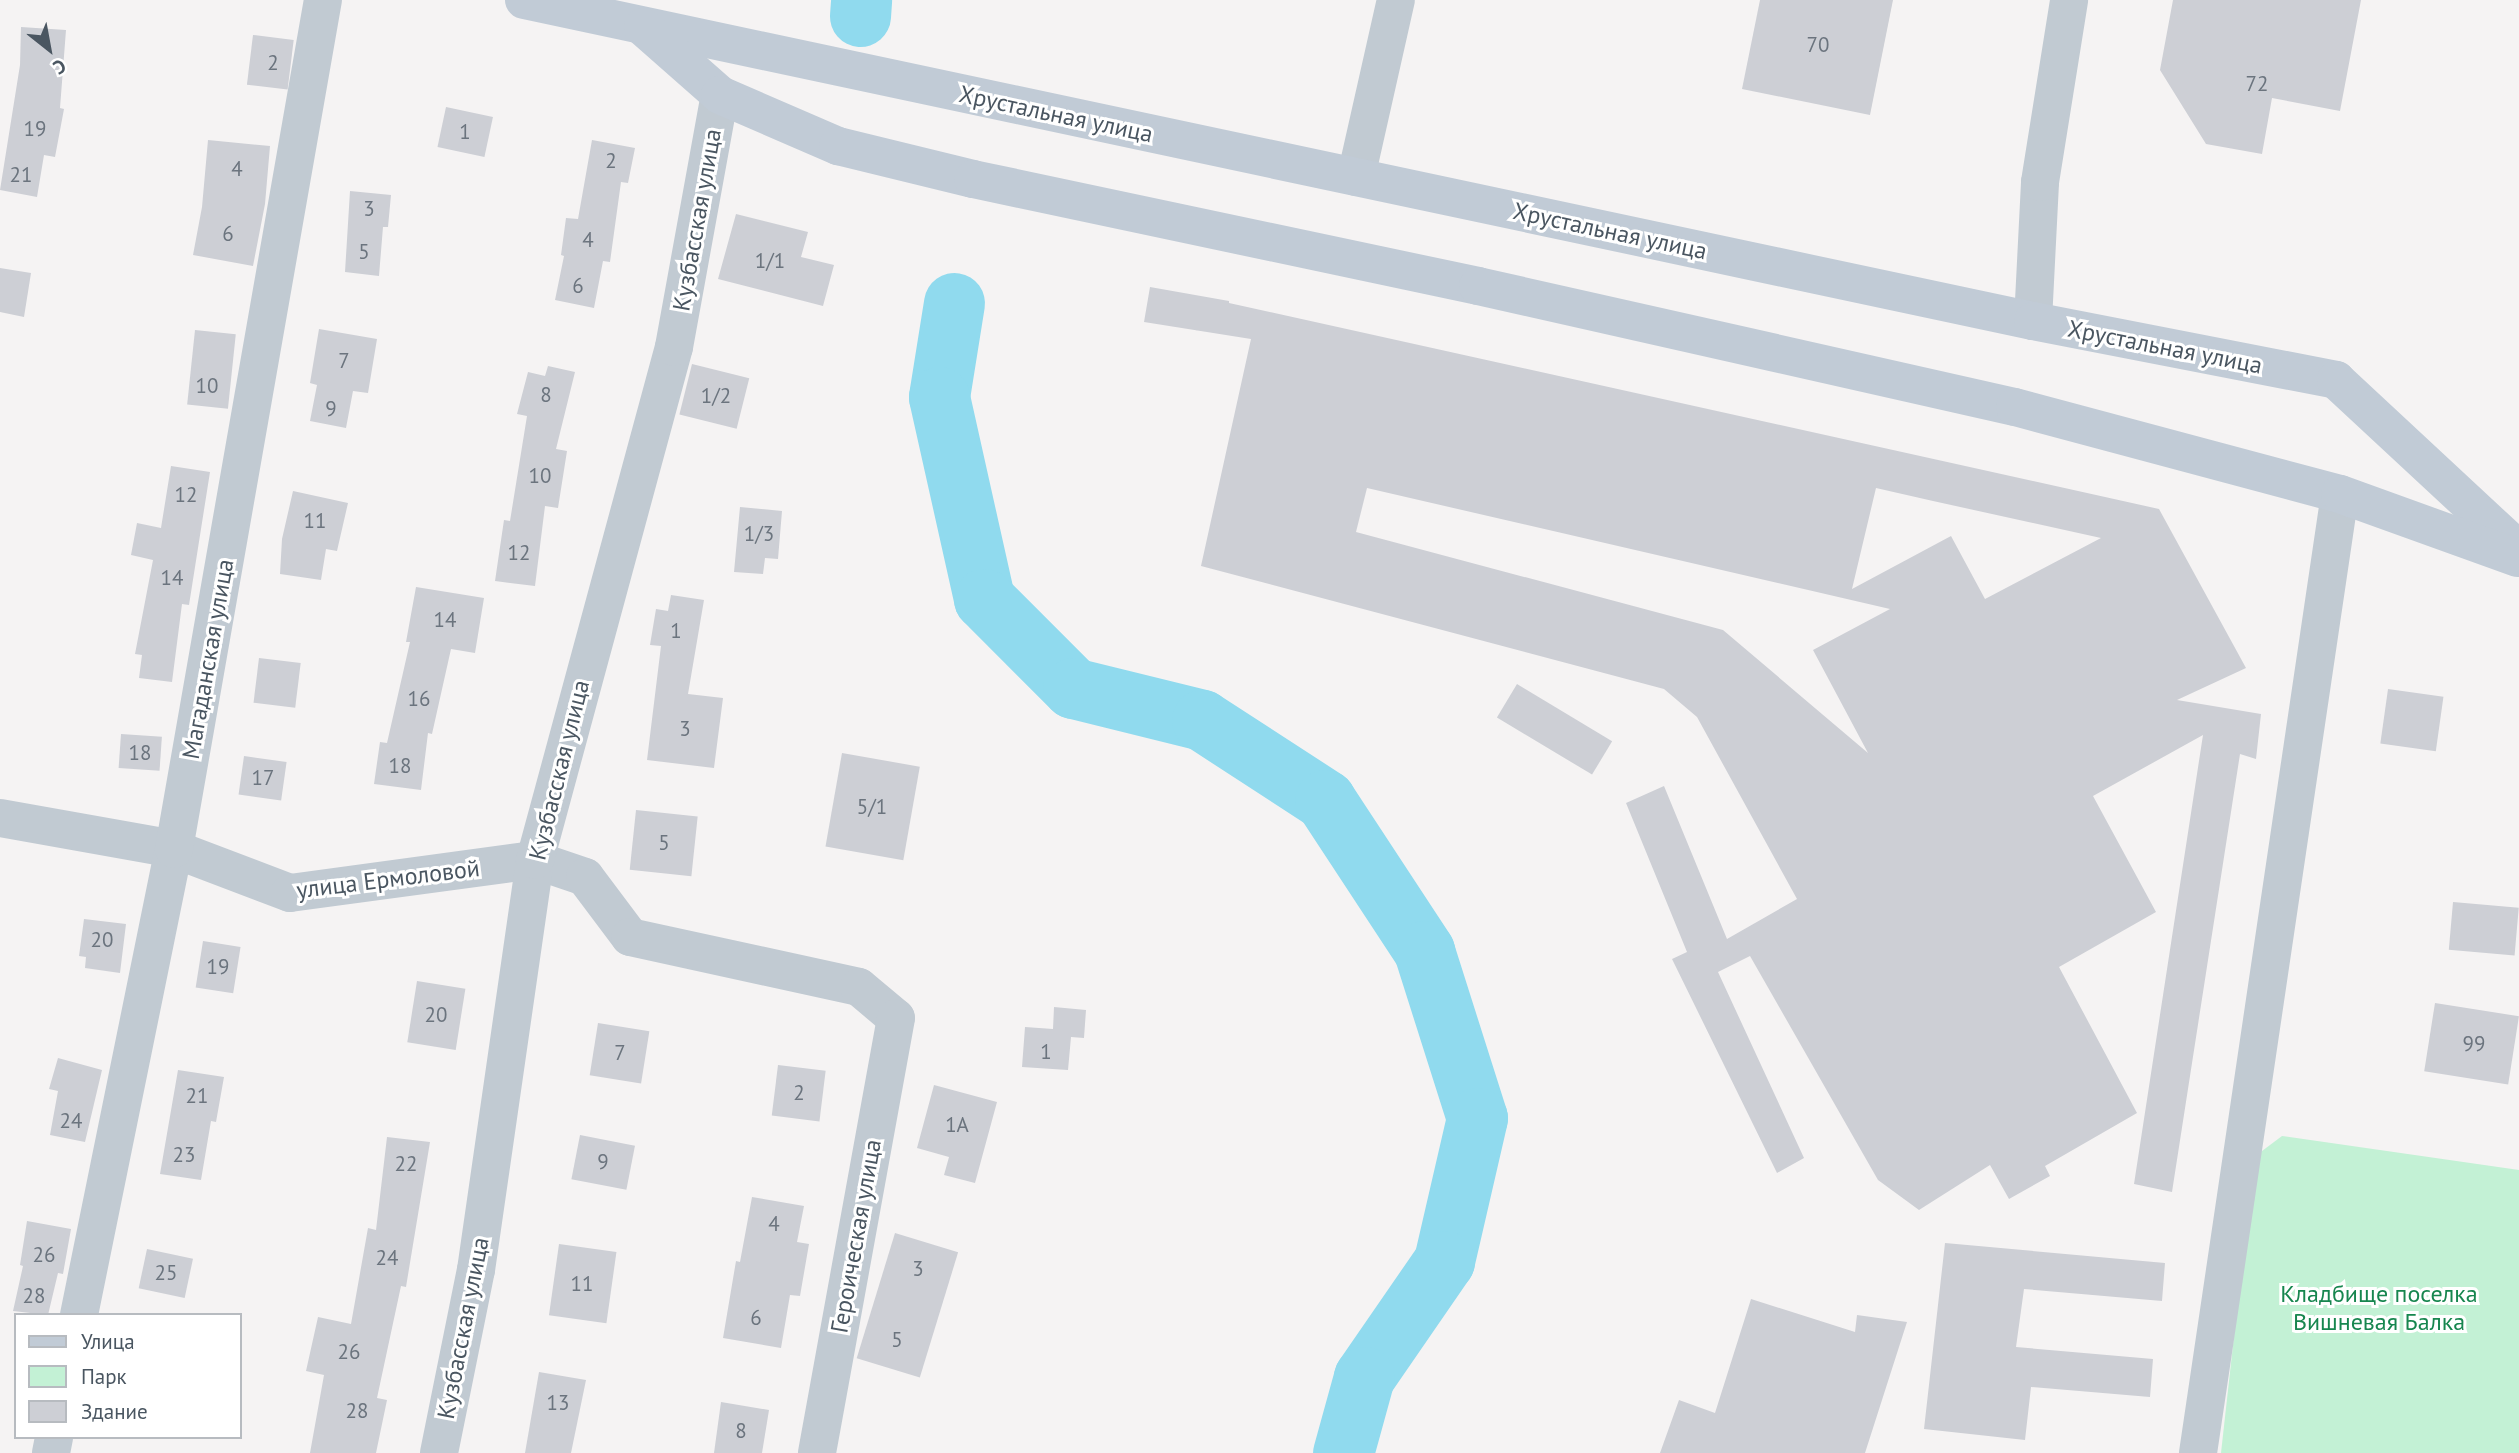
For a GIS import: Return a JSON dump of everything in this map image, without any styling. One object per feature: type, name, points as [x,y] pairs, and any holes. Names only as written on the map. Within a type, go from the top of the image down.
[{"type":"street","name":"Магаданская улица","points":[[79,1313],[174,849],[323,0]]},
{"type":"street","name":"Хрустальная улица","points":[[524,0],[2033,321],[2336,380],[2519,550]]},
{"type":"street","points":[[1356,177],[1396,0]]},
{"type":"street","points":[[2033,321],[2040,182],[2069,0]]},
{"type":"street","name":"Хрустальная улица","points":[[641,26],[720,95],[838,146],[973,179],[1478,286],[2001,404],[2340,495],[2519,558]]},
{"type":"street","name":"Кузбасская улица","points":[[439,1453],[476,1270],[535,860],[674,347],[720,95]]},
{"type":"street","points":[[2198,1453],[2340,495]]},
{"type":"street","name":"улица Ермоловой","points":[[0,817],[174,849],[290,893],[535,860]]},
{"type":"street","name":"Героическая улица","points":[[535,860],[585,877],[630,937],[859,986],[896,1018],[817,1453]]},
{"type":"green space","name":"Кладбище поселка Вишневая Балка","points":[[2282,1136],[2519,1170],[2519,1453],[2221,1453],[2254,1157]]},
{"type":"building","points":[[1760,0],[1893,0],[1870,115],[1742,89]]},
{"type":"building","points":[[2173,0],[2361,0],[2340,111],[2272,98],[2262,154],[2206,144],[2160,70]]},
{"type":"building","points":[[21,27],[66,30],[60,108],[64,109],[55,157],[44,155],[37,197],[0,190],[20,65]]},
{"type":"building","points":[[253,35],[294,40],[288,90],[247,85]]},
{"type":"building","points":[[446,107],[493,117],[484,157],[437,147]]},
{"type":"building","points":[[208,140],[270,146],[265,204],[253,266],[193,255],[202,207]]},
{"type":"building","points":[[592,140],[635,148],[628,183],[621,182],[610,262],[603,261],[594,308],[555,300],[564,256],[561,255],[566,218],[578,219]]},
{"type":"building","points":[[350,191],[391,195],[388,227],[383,227],[379,276],[345,272]]},
{"type":"building","points":[[736,214],[808,232],[801,257],[834,265],[823,306],[718,279]]},
{"type":"building","points":[[0,268],[31,273],[24,317],[0,312]]},
{"type":"building","points":[[1150,287],[1229,301],[2159,509],[2246,668],[2177,700],[2261,714],[2256,759],[2240,754],[2172,1192],[2134,1184],[2203,735],[2093,796],[2156,912],[2059,967],[2137,1113],[2045,1166],[2050,1176],[2009,1199],[1990,1165],[1919,1210],[1878,1180],[1750,956],[1718,972],[1804,1158],[1777,1173],[1672,959],[1687,952],[1626,803],[1664,786],[1727,939],[1797,899],[1697,717],[1664,689],[1201,566],[1251,339],[1144,322]],"holes":[[[1367,488],[1890,609],[1813,650],[1868,753],[1723,630],[1356,532]],[[1876,488],[1933,501],[2101,538],[1985,599],[1951,536],[1852,589]]]},
{"type":"building","points":[[319,329],[377,339],[368,393],[353,391],[346,428],[310,421],[317,385],[310,383]]},
{"type":"building","points":[[195,330],[236,334],[228,409],[187,405]]},
{"type":"building","points":[[692,364],[749,378],[737,429],[679,414]]},
{"type":"building","points":[[548,366],[575,372],[556,449],[567,451],[558,508],[545,506],[535,586],[495,581],[504,520],[510,521],[527,416],[517,414],[528,372],[545,376]]},
{"type":"building","points":[[171,466],[210,472],[189,605],[182,604],[172,682],[139,678],[142,655],[135,654],[153,560],[131,555],[137,523],[161,528]]},
{"type":"building","points":[[293,491],[348,503],[337,551],[326,549],[321,580],[280,574],[282,539]]},
{"type":"building","points":[[740,507],[782,511],[778,559],[765,558],[763,574],[734,572]]},
{"type":"building","points":[[416,587],[484,598],[475,653],[451,649],[432,734],[428,733],[421,790],[374,784],[380,742],[387,743],[410,642],[406,642]]},
{"type":"building","points":[[671,595],[704,600],[688,694],[723,698],[714,768],[647,760],[661,646],[650,645],[656,609],[668,611]]},
{"type":"building","points":[[259,658],[301,663],[295,708],[254,703]]},
{"type":"building","points":[[1517,684],[1612,741],[1592,775],[1497,717]]},
{"type":"building","points":[[2388,689],[2443,697],[2436,751],[2380,743]]},
{"type":"building","points":[[121,734],[162,737],[160,771],[119,768]]},
{"type":"building","points":[[842,753],[920,767],[903,860],[826,847]]},
{"type":"building","points":[[244,756],[287,762],[281,801],[239,795]]},
{"type":"building","points":[[636,810],[698,816],[691,876],[630,870]]},
{"type":"building","points":[[2453,902],[2519,908],[2515,956],[2449,950]]},
{"type":"building","points":[[84,919],[126,924],[120,973],[85,968],[86,957],[79,956]]},
{"type":"building","points":[[203,941],[241,947],[233,993],[196,987]]},
{"type":"building","points":[[417,981],[465,989],[456,1050],[407,1042]]},
{"type":"building","points":[[2435,1003],[2519,1016],[2508,1084],[2424,1071]]},
{"type":"building","points":[[1054,1007],[1086,1010],[1084,1038],[1071,1037],[1068,1070],[1022,1067],[1025,1027],[1053,1029]]},
{"type":"building","points":[[598,1023],[649,1031],[641,1083],[590,1075]]},
{"type":"building","points":[[58,1058],[102,1070],[85,1142],[50,1135],[58,1091],[49,1089]]},
{"type":"building","points":[[778,1065],[826,1071],[819,1121],[772,1116]]},
{"type":"building","points":[[178,1070],[224,1077],[216,1122],[211,1121],[201,1180],[160,1174]]},
{"type":"building","points":[[934,1085],[997,1102],[975,1183],[944,1175],[949,1157],[917,1148]]},
{"type":"building","points":[[580,1135],[635,1146],[626,1190],[571,1179]]},
{"type":"building","points":[[387,1137],[430,1142],[406,1287],[401,1286],[377,1398],[387,1400],[376,1453],[310,1453],[324,1375],[306,1371],[318,1317],[351,1324],[368,1228],[376,1230]]},
{"type":"building","points":[[752,1197],[804,1206],[797,1242],[809,1244],[800,1296],[790,1295],[781,1348],[723,1338],[736,1261],[740,1262]]},
{"type":"building","points":[[27,1221],[71,1229],[63,1274],[58,1273],[48,1313],[13,1311],[23,1266],[20,1265]]},
{"type":"building","points":[[895,1233],[958,1252],[920,1378],[857,1358]]},
{"type":"building","points":[[1945,1243],[2165,1263],[2162,1301],[2024,1289],[2016,1347],[2153,1359],[2150,1397],[2031,1387],[2025,1440],[1924,1429]]},
{"type":"building","points":[[559,1244],[616,1252],[606,1323],[549,1315]]},
{"type":"building","points":[[147,1249],[193,1259],[185,1298],[139,1288]]},
{"type":"building","points":[[1751,1299],[1855,1332],[1857,1315],[1907,1322],[1865,1453],[1660,1453],[1679,1400],[1715,1413]]},
{"type":"building","points":[[539,1372],[586,1380],[571,1453],[525,1453]]},
{"type":"building","points":[[721,1402],[769,1410],[762,1453],[714,1453]]},
{"type":"waterway","points":[[860,16],[861,0]]},
{"type":"waterway","points":[[954,303],[939,397],[984,599],[1073,688],[1202,720],[1325,800],[1424,951],[1477,1118],[1444,1261],[1364,1377],[1343,1453]]}]
